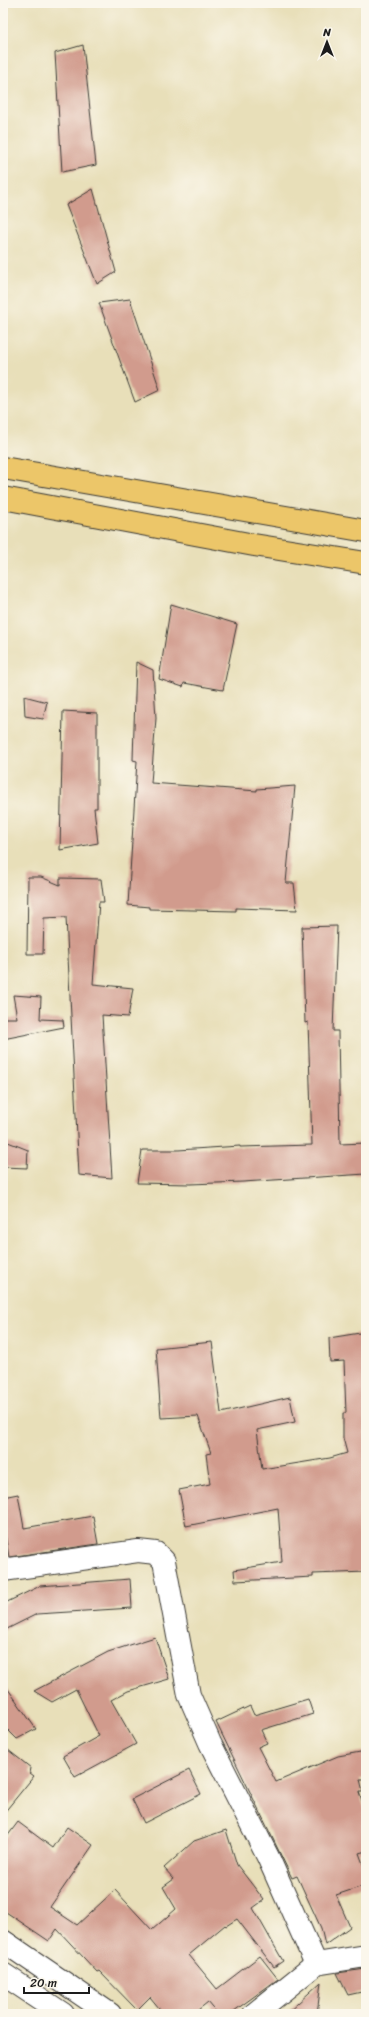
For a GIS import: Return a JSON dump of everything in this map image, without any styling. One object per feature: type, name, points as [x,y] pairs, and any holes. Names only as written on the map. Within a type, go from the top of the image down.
[{"type":"main road","points":[[3,468],[366,531]]},
{"type":"main road","points":[[3,498],[254,545],[366,563]]},
{"type":"street","points":[[3,1570],[36,1564],[138,1551],[156,1553],[161,1556],[164,1561],[189,1695],[210,1743],[268,1856],[316,1964]]},
{"type":"street","points":[[3,1941],[110,2014]]},
{"type":"street","points":[[254,2014],[316,1964],[366,1956]]},
{"type":"street","points":[[3,1974],[63,2014]]},
{"type":"building","points":[[83,45],[96,165],[62,172],[55,53]]},
{"type":"building","points":[[93,189],[116,272],[97,284],[66,205]]},
{"type":"building","points":[[130,299],[160,390],[135,402],[99,303]]},
{"type":"building","points":[[171,604],[237,624],[223,690],[184,683],[183,687],[159,679]]},
{"type":"building","points":[[136,662],[153,670],[156,718],[151,783],[257,791],[257,789],[295,786],[286,883],[294,883],[297,910],[236,908],[236,911],[149,909],[149,907],[128,905],[137,761],[133,760]]},
{"type":"building","points":[[24,696],[47,702],[43,719],[25,716]]},
{"type":"building","points":[[63,711],[97,713],[97,808],[94,808],[98,843],[60,850]]},
{"type":"building","points":[[28,877],[41,877],[60,885],[60,878],[101,879],[104,902],[99,902],[93,984],[133,988],[128,1017],[102,1015],[112,1178],[79,1175],[66,917],[44,918],[43,954],[27,954]]},
{"type":"building","points":[[337,926],[333,1031],[338,1031],[340,1144],[366,1143],[366,1174],[243,1182],[190,1184],[137,1183],[142,1150],[312,1145],[308,1022],[305,1023],[302,927]]},
{"type":"building","points":[[13,995],[41,997],[40,1019],[63,1020],[64,1027],[3,1039],[3,1018],[17,1018]]},
{"type":"building","points":[[3,1140],[28,1150],[27,1168],[3,1167]]},
{"type":"building","points":[[366,1332],[366,1572],[313,1574],[313,1577],[235,1581],[234,1570],[282,1562],[278,1508],[186,1526],[179,1490],[210,1484],[206,1454],[211,1453],[198,1416],[161,1418],[156,1348],[212,1342],[221,1413],[290,1397],[295,1422],[257,1430],[262,1469],[330,1458],[347,1453],[343,1438],[343,1413],[346,1413],[344,1361],[330,1362],[329,1338]]},
{"type":"building","points":[[18,1494],[24,1528],[93,1516],[98,1544],[9,1557],[3,1522],[3,1497]]},
{"type":"building","points":[[130,1579],[132,1608],[37,1614],[3,1631],[3,1604],[40,1586]]},
{"type":"building","points":[[155,1637],[169,1679],[128,1691],[111,1700],[136,1744],[75,1777],[63,1756],[99,1736],[76,1689],[52,1702],[34,1691],[108,1652]]},
{"type":"building","points":[[3,1682],[36,1729],[17,1739],[3,1725]]},
{"type":"building","points":[[308,1699],[313,1714],[261,1730],[267,1743],[258,1747],[276,1782],[338,1756],[366,1751],[366,1779],[360,1779],[363,1792],[359,1792],[366,1812],[366,1851],[359,1853],[366,1872],[366,1885],[336,1895],[350,1927],[325,1945],[321,1928],[297,1876],[292,1878],[216,1722],[250,1706],[254,1715]]},
{"type":"building","points":[[3,1746],[31,1768],[30,1773],[34,1776],[3,1814]]},
{"type":"building","points":[[189,1770],[201,1794],[144,1823],[132,1799]]},
{"type":"building","points":[[18,1822],[53,1848],[67,1827],[93,1845],[50,1907],[77,1925],[115,1890],[152,1930],[176,1909],[163,1887],[174,1879],[164,1868],[194,1841],[226,1830],[237,1865],[264,1900],[253,1908],[283,1961],[274,1967],[237,1919],[226,1926],[225,1925],[189,1955],[217,1989],[260,1956],[278,1979],[230,2014],[218,2014],[208,2002],[193,2014],[164,2014],[150,1997],[137,2010],[99,1971],[97,1972],[57,1929],[49,1941],[3,1910],[3,1842]]},
{"type":"building","points":[[366,1969],[366,1991],[348,1995],[337,1973]]},
{"type":"building","points":[[321,1982],[317,2014],[286,2014]]}]
